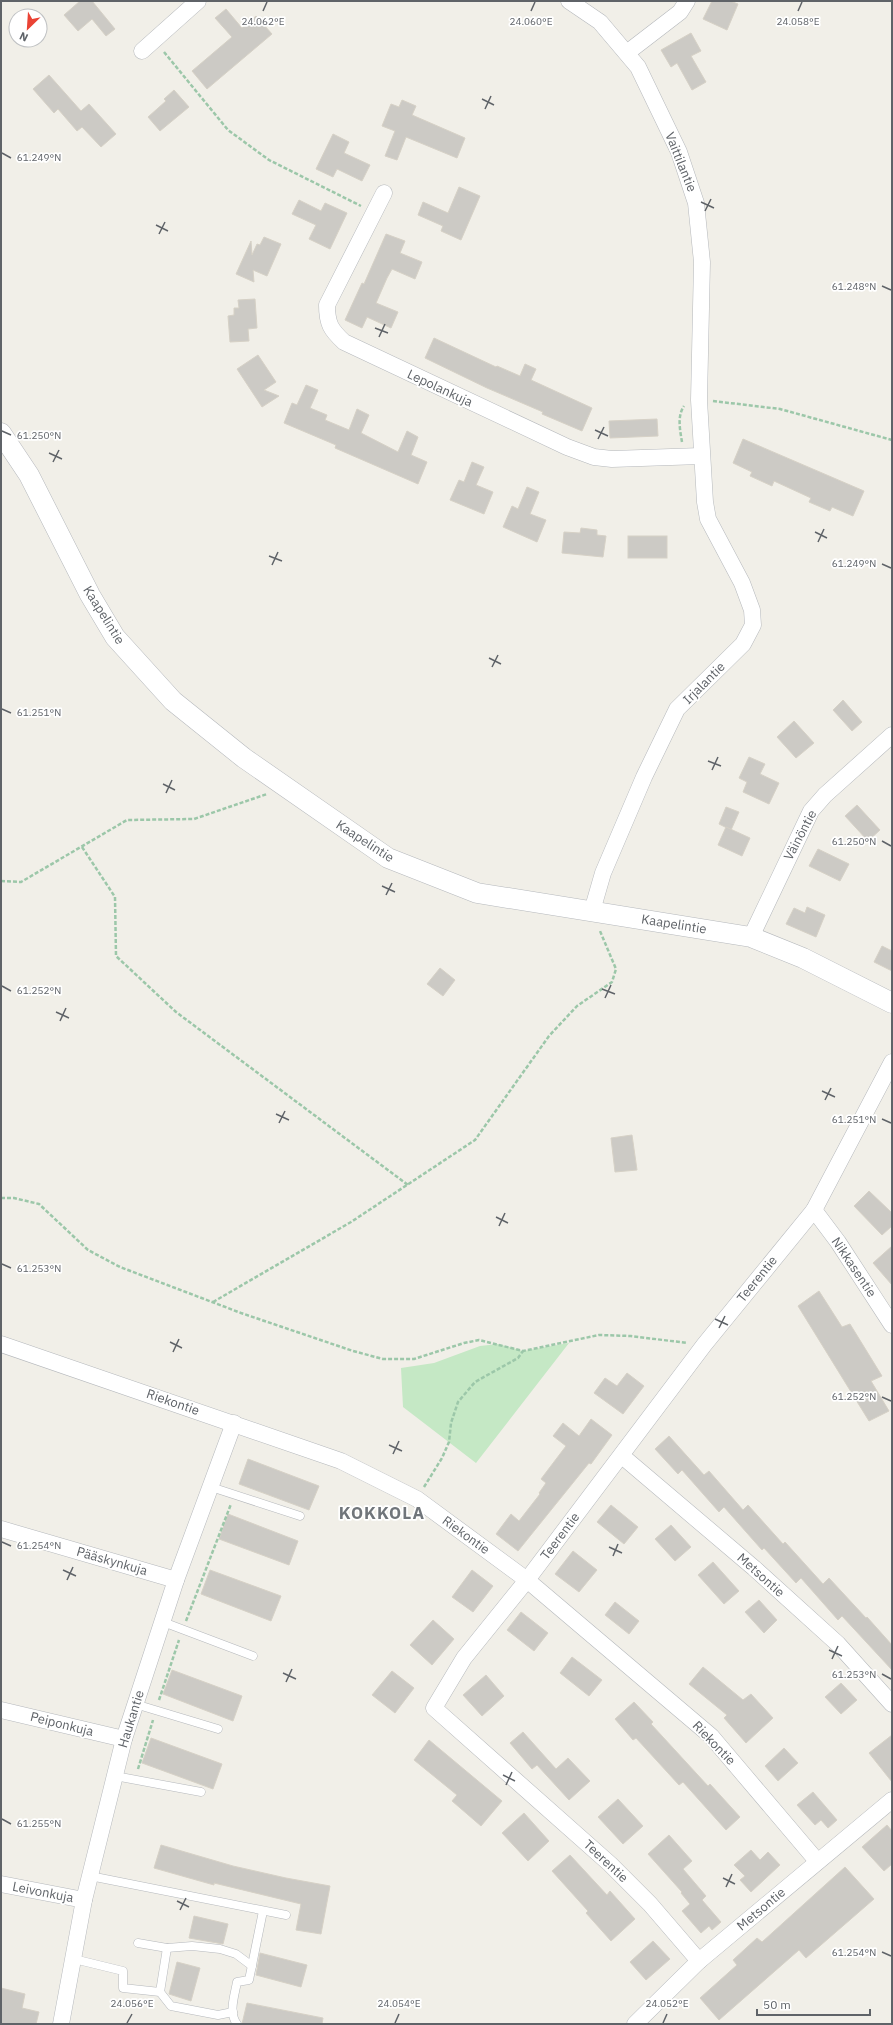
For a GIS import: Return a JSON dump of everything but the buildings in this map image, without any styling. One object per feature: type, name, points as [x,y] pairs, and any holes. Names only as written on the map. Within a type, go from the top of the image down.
[{"type":"street","points":[[148,45],[198,1]]},
{"type":"street","name":"Vaittilantie","points":[[569,1],[600,22],[628,52],[638,67],[679,152],[696,203],[702,262],[699,400],[701,456]]},
{"type":"street","points":[[628,52],[680,12],[687,1]]},
{"type":"street","name":"Lepolankuja","points":[[384,193],[327,305],[327,316],[332,331],[344,342],[560,444],[594,457],[612,459],[701,456]]},
{"type":"street","name":"Kaapelintie","points":[[1,433],[29,475],[90,595],[115,637],[173,701],[244,758],[388,858],[477,893],[751,937],[803,958],[892,1003]]},
{"type":"street","name":"Irjalantie","points":[[592,911],[603,873],[644,777],[677,709],[743,644],[753,625],[752,610],[742,583],[708,519],[701,456]]},
{"type":"street","name":"Väinöntie","points":[[751,937],[811,811],[825,795],[892,735]]},
{"type":"street","name":"Teerentie","points":[[699,1962],[650,1904],[610,1864],[434,1708],[464,1658],[527,1580],[622,1456],[704,1345],[814,1210],[892,1062]]},
{"type":"street","name":"Nikkasentie","points":[[814,1210],[838,1242],[892,1325]]},
{"type":"street","name":"Riekontie","points":[[1,1344],[341,1461],[417,1499],[527,1580],[711,1736],[817,1861]]},
{"type":"street","name":"Haukantie","points":[[61,2024],[84,1900],[124,1739],[176,1580],[234,1423]]},
{"type":"street","name":"Metsontie","points":[[622,1456],[754,1568],[838,1644],[892,1704]]},
{"type":"street","name":"Pääskynkuja","points":[[1,1529],[176,1580]]},
{"type":"street","name":"Peiponkuja","points":[[1,1710],[124,1739]]},
{"type":"street","name":"Metsontie","points":[[635,2024],[699,1962],[817,1861],[892,1800]]},
{"type":"street","name":"Leivonkuja","points":[[1,1884],[84,1900]]},
{"type":"lane","points":[[211,1487],[300,1516]]},
{"type":"lane","points":[[163,1622],[253,1656]]},
{"type":"lane","points":[[135,1704],[218,1729]]},
{"type":"lane","points":[[115,1776],[201,1792]]},
{"type":"lane","points":[[90,1876],[286,1915]]},
{"type":"lane","points":[[237,2024],[234,2021],[233,2012],[237,1982],[249,1980],[263,1911]]},
{"type":"lane","points":[[138,1943],[167,1948],[192,1946],[220,1949],[236,1954],[252,1966]]},
{"type":"lane","points":[[160,1992],[167,1948]]},
{"type":"lane","points":[[78,1960],[122,1971],[123,1988],[160,1992],[171,2006],[218,2015],[233,2012]]},
{"type":"path","points":[[148,45],[228,130],[269,160],[374,212]]},
{"type":"path","points":[[685,457],[679,427],[681,410],[688,400],[780,409],[892,440]]},
{"type":"path","points":[[1,881],[21,882],[127,820],[194,819],[287,788]]},
{"type":"path","points":[[82,847],[115,897],[116,956],[176,1012],[408,1185]]},
{"type":"path","points":[[213,1303],[351,1222],[475,1140],[549,1036],[577,1006],[612,982],[616,969],[592,911]]},
{"type":"path","points":[[1,1198],[14,1198],[39,1204],[88,1250],[120,1267],[213,1303],[353,1351],[383,1359],[414,1360],[464,1342],[479,1340],[523,1351],[599,1335],[631,1336],[704,1345]]},
{"type":"path","points":[[417,1499],[442,1458],[449,1442],[451,1423],[458,1402],[475,1382],[518,1358],[523,1351]]},
{"type":"green space","points":[[569,1343],[476,1463],[403,1407],[401,1368],[434,1363],[480,1346],[498,1344],[523,1351]]},
{"type":"district","name":"KOKKOLA","points":[[382,1513]]}]
